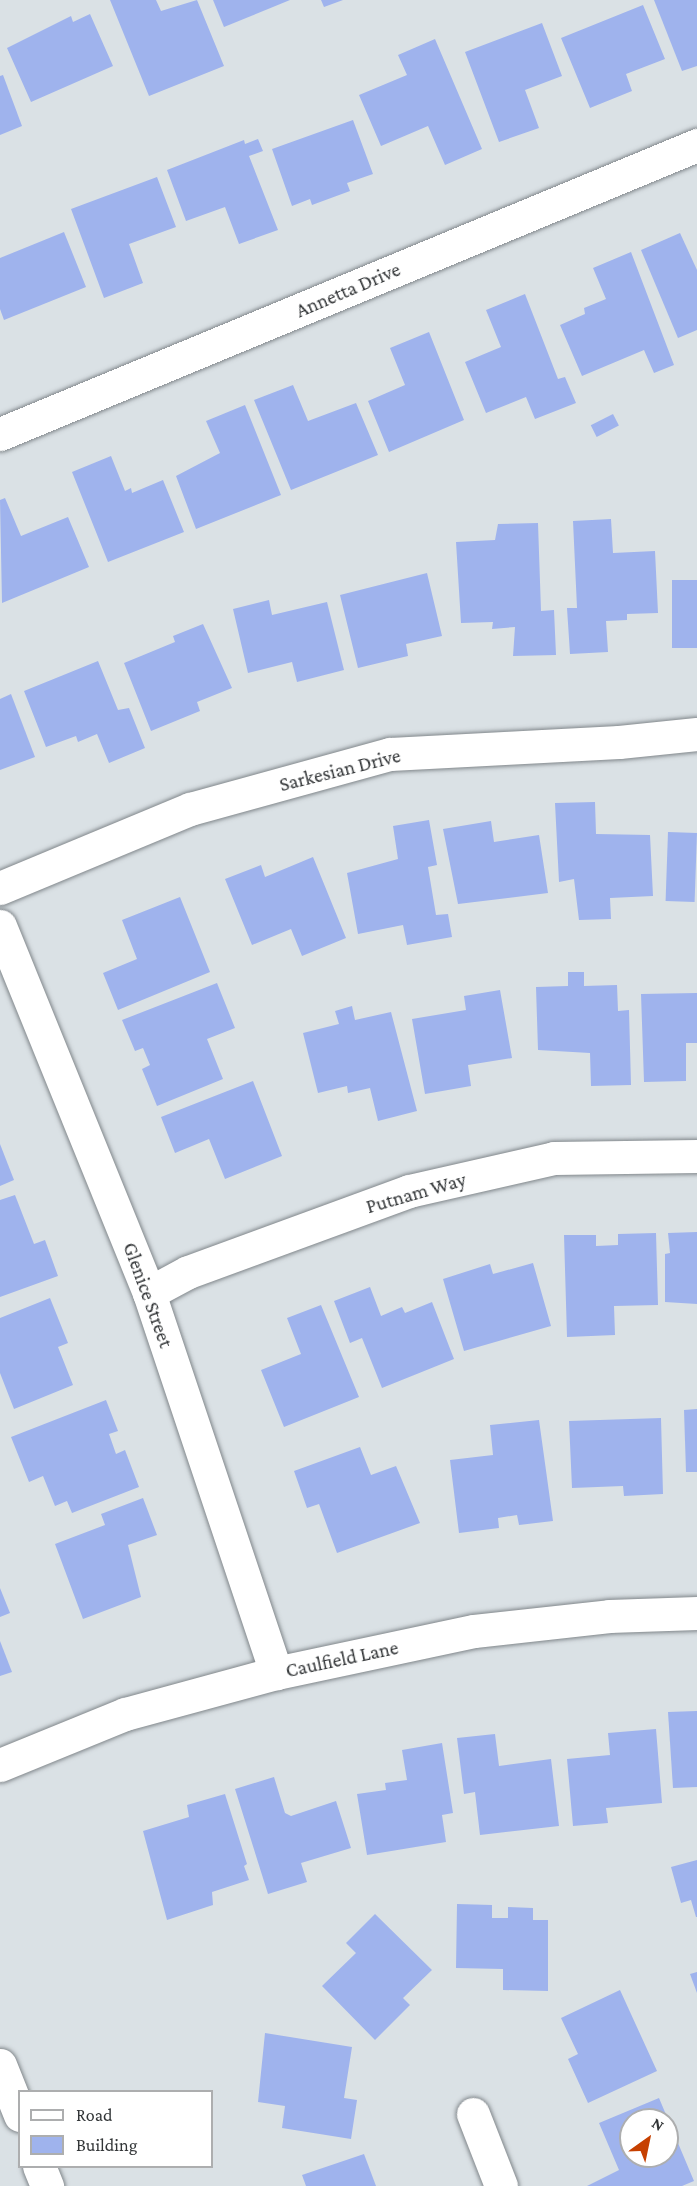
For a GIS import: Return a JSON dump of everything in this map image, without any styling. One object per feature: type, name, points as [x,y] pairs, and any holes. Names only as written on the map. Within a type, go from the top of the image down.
[{"type":"street","name":"Annetta Drive","points":[[0,435],[697,145]]},
{"type":"street","name":"Sarkesian Drive","points":[[0,888],[190,809],[390,754],[619,742],[697,734]]},
{"type":"street","name":"Glenice Street","points":[[0,926],[149,1293],[276,1673]]},
{"type":"street","name":"Putnam Way","points":[[149,1293],[188,1272],[409,1191],[554,1158],[697,1156]]},
{"type":"street","name":"Caulfield Lane","points":[[0,1765],[125,1714],[276,1673],[474,1632],[609,1616],[697,1613]]},
{"type":"street","points":[[0,2065],[18,2110]]},
{"type":"street","points":[[473,2114],[501,2186]]},
{"type":"street","points":[[40,2168],[47,2186]]},
{"type":"building","points":[[110,0],[156,0],[161,11],[197,0],[224,66],[149,96]]},
{"type":"building","points":[[213,0],[290,0],[224,27]]},
{"type":"building","points":[[321,0],[343,0],[324,7]]},
{"type":"building","points":[[654,0],[697,0],[697,66],[682,71]]},
{"type":"building","points":[[643,5],[665,59],[626,74],[632,91],[590,108],[561,38]]},
{"type":"building","points":[[90,14],[113,66],[31,102],[7,48],[71,16],[73,22]]},
{"type":"building","points":[[542,23],[562,76],[525,90],[539,128],[499,142],[465,52]]},
{"type":"building","points":[[435,39],[482,149],[445,165],[428,126],[381,146],[359,95],[407,75],[398,55]]},
{"type":"building","points":[[3,75],[22,126],[0,135],[0,76]]},
{"type":"building","points":[[353,120],[373,174],[347,183],[350,191],[312,205],[310,199],[292,206],[272,149]]},
{"type":"building","points":[[258,139],[263,151],[249,156],[278,230],[239,244],[225,207],[186,221],[167,170],[244,140],[245,144]]},
{"type":"building","points":[[157,177],[176,227],[129,244],[143,283],[104,298],[71,209]]},
{"type":"building","points":[[64,232],[86,287],[4,320],[0,309],[0,258]]},
{"type":"building","points":[[680,233],[697,270],[697,330],[678,338],[641,250]]},
{"type":"building","points":[[631,252],[674,365],[654,373],[644,350],[582,376],[560,325],[585,314],[584,308],[606,299],[593,268]]},
{"type":"building","points":[[525,294],[558,379],[565,377],[576,403],[535,419],[526,397],[486,413],[465,362],[501,347],[486,310]]},
{"type":"building","points":[[429,332],[464,420],[389,452],[368,401],[405,385],[390,348]]},
{"type":"building","points":[[293,385],[308,421],[356,403],[378,455],[291,490],[254,400]]},
{"type":"building","points":[[245,405],[281,495],[196,529],[176,476],[220,453],[206,421]]},
{"type":"building","points":[[613,414],[619,426],[597,437],[591,425]]},
{"type":"building","points":[[111,456],[125,491],[131,488],[132,493],[163,480],[184,532],[108,562],[72,472]]},
{"type":"building","points":[[5,498],[21,536],[68,517],[89,567],[2,603],[0,500]]},
{"type":"building","points":[[611,519],[613,553],[655,551],[658,613],[627,614],[627,620],[606,621],[608,652],[570,654],[567,608],[577,608],[573,521]]},
{"type":"building","points":[[538,523],[541,611],[554,610],[556,655],[513,656],[515,627],[492,629],[493,622],[461,623],[456,542],[495,540],[498,524]]},
{"type":"building","points":[[427,573],[442,636],[406,644],[408,656],[358,668],[340,595]]},
{"type":"building","points":[[672,580],[697,580],[697,648],[672,648]]},
{"type":"building","points":[[269,600],[272,615],[327,602],[344,670],[297,682],[292,662],[248,673],[233,609]]},
{"type":"building","points":[[203,624],[232,688],[197,702],[200,711],[151,731],[124,663],[175,642],[173,636]]},
{"type":"building","points":[[98,661],[118,710],[129,708],[145,748],[109,763],[97,734],[78,742],[76,736],[46,747],[24,691]]},
{"type":"building","points":[[11,694],[35,757],[0,770],[0,699]]},
{"type":"building","points":[[595,802],[596,834],[650,835],[653,896],[610,898],[611,919],[579,920],[574,879],[559,882],[555,803]]},
{"type":"building","points":[[429,820],[437,865],[428,867],[436,915],[448,914],[452,937],[407,945],[403,925],[358,934],[347,873],[398,859],[393,826]]},
{"type":"building","points":[[491,821],[494,842],[539,835],[548,893],[458,904],[443,829]]},
{"type":"building","points":[[668,832],[697,833],[695,902],[666,901]]},
{"type":"building","points":[[313,857],[346,938],[302,956],[291,929],[252,945],[225,879],[261,865],[265,877]]},
{"type":"building","points":[[180,897],[210,972],[118,1010],[103,973],[137,959],[122,920]]},
{"type":"building","points":[[568,972],[584,972],[584,986],[617,985],[618,1011],[629,1010],[631,1085],[591,1086],[590,1053],[538,1050],[536,987],[568,986]]},
{"type":"building","points":[[217,983],[235,1028],[207,1039],[223,1079],[157,1106],[142,1069],[150,1065],[143,1048],[135,1051],[122,1020]]},
{"type":"building","points":[[500,990],[512,1058],[468,1065],[471,1086],[425,1094],[412,1019],[466,1010],[464,996]]},
{"type":"building","points":[[697,993],[697,1043],[686,1043],[686,1081],[644,1082],[641,994]]},
{"type":"building","points":[[352,1006],[355,1020],[391,1012],[417,1111],[378,1121],[370,1088],[348,1093],[347,1086],[318,1093],[303,1033],[339,1024],[335,1011]]},
{"type":"building","points":[[253,1081],[282,1156],[225,1179],[209,1139],[175,1153],[161,1117]]},
{"type":"building","points":[[0,1144],[14,1180],[0,1186]]},
{"type":"building","points":[[15,1195],[34,1244],[45,1240],[58,1276],[0,1297],[0,1200]]},
{"type":"building","points":[[697,1232],[697,1304],[665,1302],[665,1254],[670,1253],[668,1233]]},
{"type":"building","points":[[656,1233],[658,1305],[614,1306],[615,1335],[567,1337],[564,1235],[596,1235],[596,1246],[618,1245],[618,1234]]},
{"type":"building","points":[[533,1263],[551,1326],[464,1351],[443,1279],[490,1264],[493,1274]]},
{"type":"building","points":[[370,1287],[381,1316],[402,1307],[405,1313],[432,1302],[454,1359],[382,1388],[362,1338],[350,1343],[334,1301]]},
{"type":"building","points":[[50,1298],[68,1343],[58,1347],[73,1385],[14,1409],[0,1373],[0,1318]]},
{"type":"building","points":[[321,1305],[359,1397],[284,1427],[261,1370],[301,1354],[287,1318]]},
{"type":"building","points":[[106,1400],[118,1431],[109,1434],[116,1454],[125,1450],[139,1487],[72,1513],[67,1501],[55,1506],[43,1476],[29,1482],[11,1437]]},
{"type":"building","points":[[697,1409],[697,1472],[686,1472],[684,1410]]},
{"type":"building","points":[[661,1418],[663,1494],[624,1496],[623,1486],[572,1488],[569,1421]]},
{"type":"building","points":[[539,1420],[553,1521],[519,1525],[517,1515],[498,1518],[499,1528],[459,1533],[450,1460],[493,1455],[490,1425]]},
{"type":"building","points":[[360,1447],[371,1475],[396,1466],[420,1523],[337,1553],[319,1504],[307,1508],[294,1471]]},
{"type":"building","points":[[143,1498],[157,1535],[128,1545],[141,1597],[83,1619],[55,1544],[105,1525],[101,1514]]},
{"type":"building","points":[[0,1588],[10,1613],[0,1617]]},
{"type":"building","points":[[0,1641],[12,1672],[0,1676]]},
{"type":"building","points":[[697,1711],[697,1787],[673,1788],[668,1712]]},
{"type":"building","points":[[656,1729],[662,1803],[606,1808],[608,1823],[573,1826],[567,1759],[610,1755],[608,1733]]},
{"type":"building","points":[[495,1734],[499,1766],[551,1759],[559,1826],[480,1835],[475,1792],[464,1794],[457,1738]]},
{"type":"building","points":[[442,1743],[453,1813],[442,1815],[446,1842],[367,1855],[357,1794],[386,1790],[385,1783],[407,1780],[402,1750]]},
{"type":"building","points":[[274,1777],[285,1813],[291,1816],[336,1801],[351,1848],[301,1863],[307,1882],[268,1894],[235,1789]]},
{"type":"building","points":[[225,1794],[247,1864],[244,1866],[249,1880],[212,1892],[213,1905],[167,1920],[143,1831],[189,1817],[187,1805]]},
{"type":"building","points":[[697,1860],[696,1917],[691,1900],[681,1903],[671,1867]]},
{"type":"building","points":[[457,1904],[492,1905],[492,1918],[508,1918],[508,1907],[533,1908],[533,1920],[548,1920],[548,1991],[503,1990],[503,1969],[456,1968]]},
{"type":"building","points":[[375,1914],[432,1970],[403,1998],[410,2005],[375,2040],[322,1986],[356,1953],[346,1943]]},
{"type":"building","points":[[697,1972],[697,1993],[690,1974]]},
{"type":"building","points":[[620,1990],[657,2071],[588,2103],[568,2059],[578,2054],[561,2018]]},
{"type":"building","points":[[265,2033],[352,2047],[344,2098],[357,2100],[351,2139],[282,2128],[285,2106],[258,2102]]},
{"type":"building","points":[[659,2098],[663,2108],[635,2108]]},
{"type":"building","points":[[619,2115],[619,2168],[679,2168],[679,2145],[694,2181],[682,2186],[587,2186],[619,2170],[599,2123]]},
{"type":"building","points":[[364,2154],[376,2186],[306,2186],[302,2175]]}]
